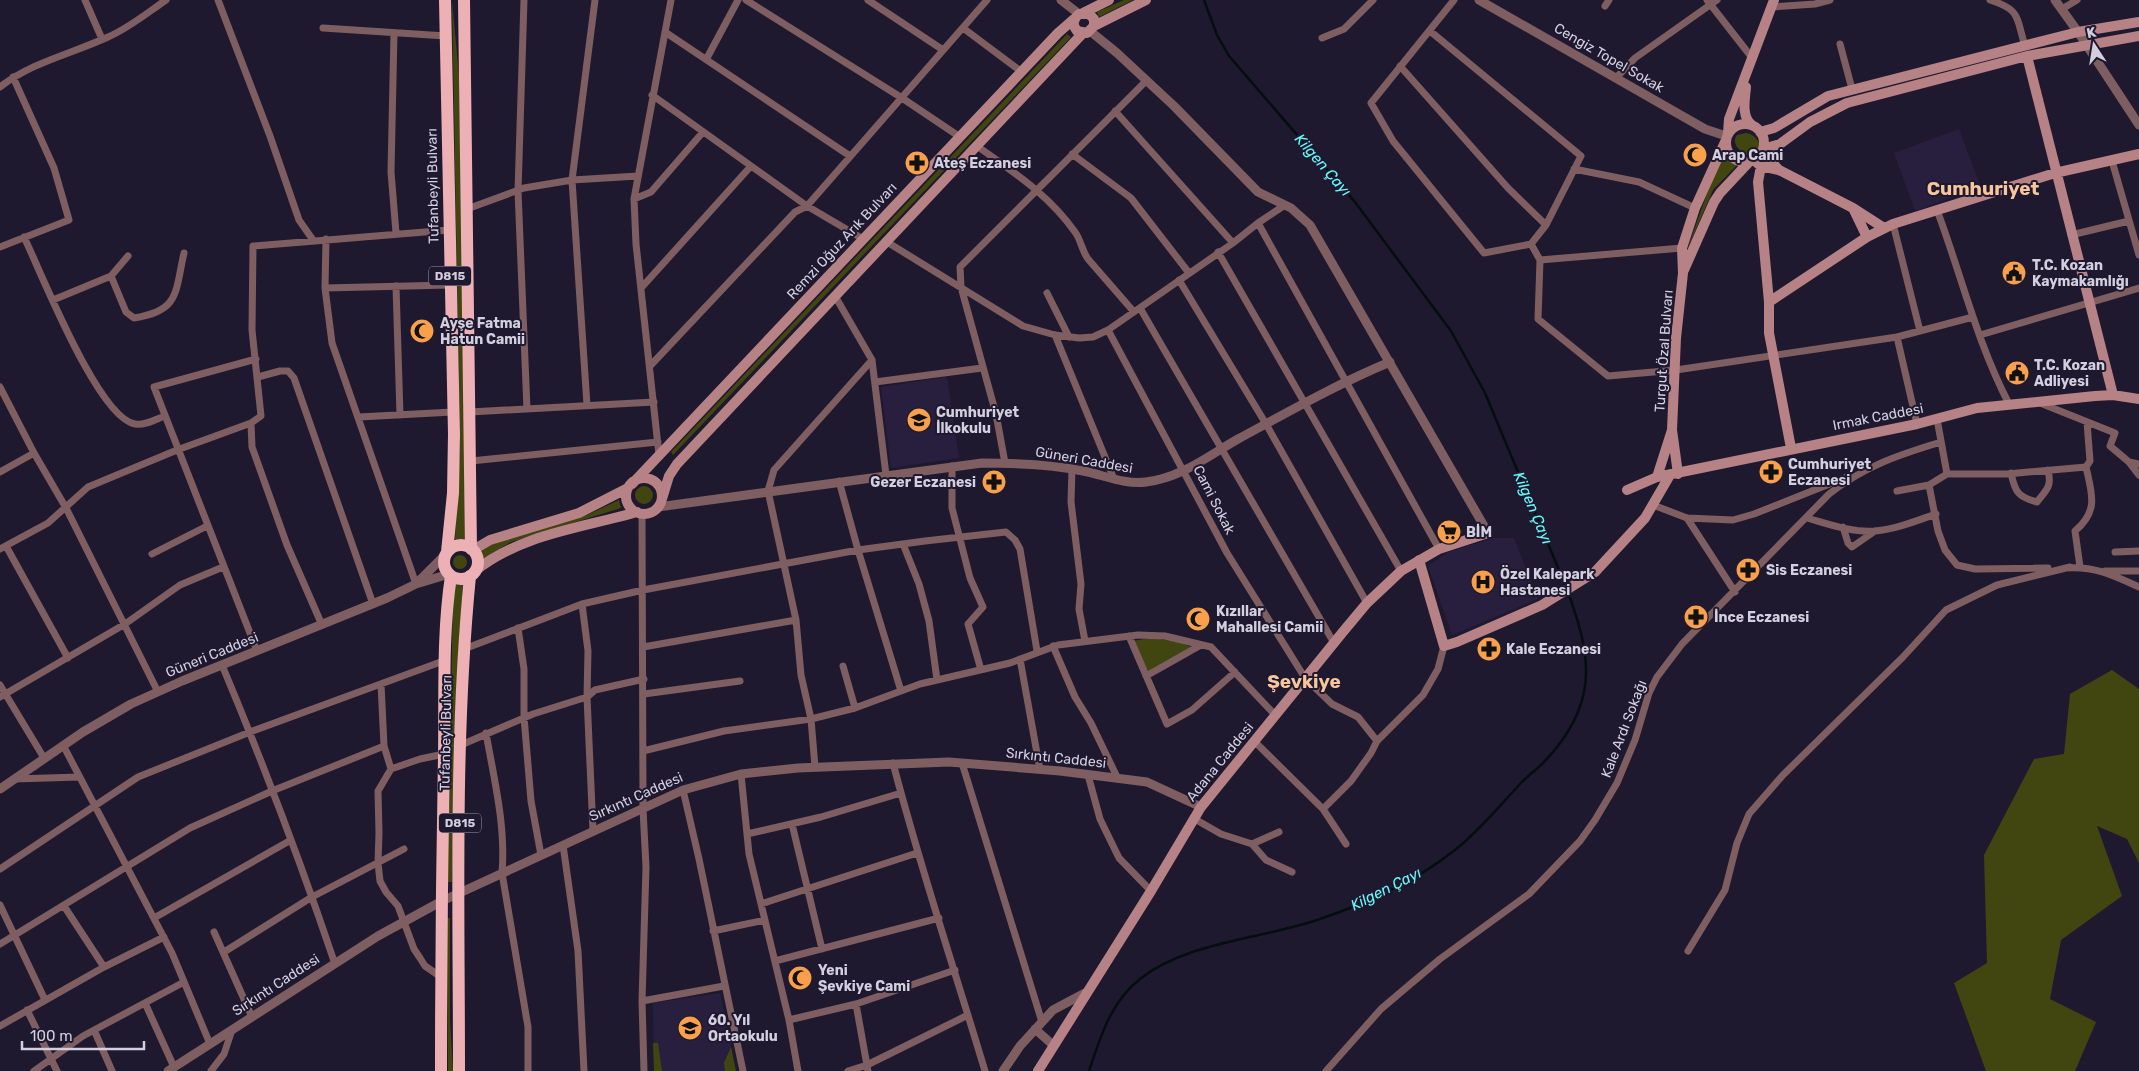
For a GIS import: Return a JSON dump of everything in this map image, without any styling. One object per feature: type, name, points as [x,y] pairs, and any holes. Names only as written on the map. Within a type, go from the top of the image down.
[{"type":"highway","name":"Tufanbeyli Bulvarı","points":[[441,1071],[444,754],[447,602],[450,575],[444,565],[453,493],[445,0]]},
{"type":"highway","name":"Tufanbeyli Bulvarı","points":[[459,1071],[460,745],[463,649],[473,574],[478,564],[477,557],[472,550],[464,0]]},
{"type":"highway","points":[[446,553],[458,545],[472,550]]},
{"type":"highway","points":[[450,575],[461,579],[473,574]]},
{"type":"main road","name":"Remzi Oğuz Arık Bulvarı","points":[[630,486],[1022,72],[1079,15],[1109,0]]},
{"type":"main road","points":[[660,504],[669,476],[677,464],[977,146],[1089,30],[1146,0]]},
{"type":"main road","name":"Turgut Özal Bulvarı","points":[[1672,430],[1676,338],[1683,273],[1682,248],[1695,208],[1726,137],[1729,119],[1748,74],[1773,4]]},
{"type":"main road","points":[[1079,15],[1092,16],[1089,30],[1075,28],[1079,15]]},
{"type":"main road","points":[[1779,170],[1763,150],[1780,144],[1810,122],[1847,103],[2026,51],[2078,32],[2139,22]]},
{"type":"main road","points":[[1889,226],[1779,170],[1755,163],[1737,162],[1732,159],[1726,148],[1726,137],[1734,127],[1740,125],[1756,129],[1774,128],[1828,96],[1852,89],[2026,51],[2087,45],[2139,36]]},
{"type":"main road","points":[[2026,51],[2055,173],[2113,395]]},
{"type":"main road","name":"Turgut Özal Bulvarı","points":[[1683,273],[1714,202],[1720,193],[1755,163],[1763,150],[1764,140],[1756,129],[1748,123],[1745,111],[1748,74]]},
{"type":"main road","points":[[1769,302],[1867,236],[1889,226],[2055,173],[2139,154]]},
{"type":"main road","points":[[1755,163],[1769,302],[1769,333],[1791,448]]},
{"type":"main road","points":[[1853,208],[1867,236]]},
{"type":"main road","name":"Irmak Caddesi","points":[[1627,490],[1656,477],[1791,448],[1917,424],[1977,408],[2034,401],[2113,395],[2139,398]]},
{"type":"main road","points":[[1419,560],[1444,646],[1542,605],[1595,572],[1645,518],[1674,474],[1672,430]]},
{"type":"main road","points":[[1656,477],[1672,430]]},
{"type":"main road","points":[[472,550],[490,540],[579,513],[642,478],[653,481],[661,490],[660,504]]},
{"type":"main road","points":[[630,486],[626,494],[628,505],[640,513]]},
{"type":"main road","name":"Güneri Caddesi","points":[[473,574],[500,553],[520,544],[654,511],[660,504]]},
{"type":"main road","name":"Adana Caddesi","points":[[1038,1071],[1085,993],[1151,891],[1193,818],[1367,603],[1402,571],[1419,560],[1439,549],[1488,533]]},
{"type":"main road","points":[[1046,1071],[1090,998],[1111,954]]},
{"type":"street","points":[[85,0],[102,39]]},
{"type":"street","points":[[0,87],[13,77],[55,56],[102,39],[127,27],[166,0]]},
{"type":"street","points":[[218,0],[270,136],[299,220],[313,240]]},
{"type":"street","points":[[524,0],[518,191],[527,408]]},
{"type":"street","points":[[587,405],[572,180],[595,0]]},
{"type":"street","points":[[659,455],[636,244],[634,199],[671,0]]},
{"type":"street","points":[[707,58],[738,0]]},
{"type":"street","points":[[746,0],[902,98],[960,137]]},
{"type":"street","points":[[868,0],[943,50]]},
{"type":"street","points":[[650,366],[796,212],[807,206],[987,0]]},
{"type":"street","points":[[1061,0],[1079,15]]},
{"type":"street","points":[[1322,38],[1344,28],[1373,0]]},
{"type":"street","points":[[1430,30],[1581,156],[1546,225],[1531,244],[1484,254],[1393,141],[1370,103],[1454,0]]},
{"type":"street","name":"Cengiz Topel Sokak","points":[[1479,0],[1705,128],[1726,137]]},
{"type":"street","points":[[1773,4],[1815,4],[1830,0]]},
{"type":"street","points":[[1990,0],[2006,5],[2014,11],[2026,51]]},
{"type":"street","points":[[2055,0],[2139,125]]},
{"type":"street","points":[[2062,10],[2077,0]]},
{"type":"street","points":[[1616,78],[1635,58],[1712,2],[1753,59]]},
{"type":"street","points":[[323,28],[446,36]]},
{"type":"street","points":[[963,28],[1022,72]]},
{"type":"street","points":[[1089,30],[1147,80],[1258,192],[1285,205],[1310,224],[1488,533]]},
{"type":"street","points":[[665,32],[707,58],[850,156]]},
{"type":"street","points":[[394,33],[391,172],[396,233]]},
{"type":"street","points":[[1840,44],[1852,89]]},
{"type":"street","points":[[1400,66],[1508,188],[1546,225]]},
{"type":"street","points":[[0,247],[69,220],[54,168],[13,77]]},
{"type":"street","points":[[1005,463],[996,414],[961,287],[960,267],[1147,80]]},
{"type":"street","points":[[652,95],[807,206],[864,239]]},
{"type":"street","points":[[1115,111],[1233,243]]},
{"type":"street","points":[[634,199],[650,192],[703,132]]},
{"type":"street","points":[[977,146],[1037,189],[1076,234],[1082,250],[1088,259],[1137,310],[1222,448],[1334,643]]},
{"type":"street","points":[[1072,154],[1131,198],[1189,273]]},
{"type":"street","points":[[2112,161],[2139,255]]},
{"type":"street","points":[[642,287],[751,166]]},
{"type":"street","points":[[1574,169],[1639,182],[1695,208]]},
{"type":"street","points":[[467,209],[518,191],[572,180],[638,176]]},
{"type":"street","points":[[887,242],[1023,326],[1056,335],[1093,337],[1108,330],[1285,205]]},
{"type":"street","points":[[1937,210],[1973,317],[1999,385],[2009,404]]},
{"type":"street","points":[[2071,235],[2129,221]]},
{"type":"street","points":[[1258,223],[1347,380],[1439,549]]},
{"type":"street","points":[[1889,226],[1920,331]]},
{"type":"street","points":[[68,658],[3,548],[48,523],[88,487],[178,450],[251,423],[261,416],[252,330],[253,246],[449,230]]},
{"type":"street","points":[[24,237],[89,375],[114,409],[126,420],[135,424],[144,424],[165,416]]},
{"type":"street","points":[[326,239],[326,288],[332,344],[416,584],[446,553]]},
{"type":"street","points":[[1531,244],[1540,260],[1538,319],[1608,376],[1676,370],[1897,337],[1973,317]]},
{"type":"street","points":[[1540,260],[1682,248]]},
{"type":"street","points":[[1218,252],[1402,571]]},
{"type":"street","points":[[111,276],[126,312],[134,318],[150,316],[164,310],[174,298],[184,253]]},
{"type":"street","points":[[53,300],[111,276],[128,256]]},
{"type":"street","points":[[1179,280],[1266,424],[1367,603]]},
{"type":"street","points":[[326,288],[450,285]]},
{"type":"street","points":[[396,286],[400,415]]},
{"type":"street","points":[[1980,335],[2139,288]]},
{"type":"street","points":[[1047,293],[1069,337]]},
{"type":"street","points":[[835,296],[872,360],[886,475]]},
{"type":"street","name":"Cami Sokak","points":[[1108,330],[1228,553],[1305,678],[1332,704],[1358,717],[1377,741]]},
{"type":"street","points":[[1056,335],[1114,479]]},
{"type":"street","points":[[1897,337],[1917,424]]},
{"type":"street","points":[[256,359],[154,387],[257,651]]},
{"type":"street","points":[[815,767],[811,719],[801,675],[796,620],[768,492],[774,470],[872,360]]},
{"type":"street","name":"Güneri Caddesi","points":[[660,504],[768,492],[952,466],[1005,463],[1072,469],[1130,482],[1147,482],[1171,478],[1347,380],[1390,362]]},
{"type":"street","points":[[875,382],[982,368]]},
{"type":"street","points":[[258,377],[280,371],[288,371],[294,378],[373,604]]},
{"type":"street","points":[[0,387],[34,453],[66,508],[158,692]]},
{"type":"street","points":[[2034,401],[2115,433],[2110,446],[2129,462],[2139,475]]},
{"type":"street","points":[[470,412],[654,402]]},
{"type":"street","points":[[359,417],[453,412]]},
{"type":"street","points":[[1937,419],[1947,474]]},
{"type":"street","points":[[2080,567],[2075,531],[2088,517],[2092,496],[2086,467],[2090,461],[2087,422]]},
{"type":"street","points":[[251,423],[252,447],[287,546],[322,625]]},
{"type":"street","points":[[471,461],[658,442]]},
{"type":"street","name":"Kale Ardı Sokağı","points":[[1326,1071],[1381,1009],[1440,959],[1529,894],[1580,841],[1595,820],[1616,783],[1635,740],[1649,693],[1682,644],[1829,494],[1861,471],[1896,455],[1941,442]]},
{"type":"street","points":[[0,472],[34,453]]},
{"type":"street","points":[[2129,462],[2139,464]]},
{"type":"street","points":[[952,466],[952,508],[970,578],[983,607],[968,624],[981,670]]},
{"type":"street","points":[[1897,491],[1929,484],[1947,474],[2011,474],[2086,467]]},
{"type":"street","points":[[1072,469],[1071,502],[1081,584],[1079,609],[1085,641]]},
{"type":"street","points":[[2011,474],[2014,488],[2024,498],[2037,502],[2049,488],[2048,470]]},
{"type":"street","points":[[1654,505],[1687,518],[1733,520],[1744,518],[1861,471]]},
{"type":"street","points":[[839,482],[901,691]]},
{"type":"street","points":[[1929,484],[1938,531],[1945,550],[1957,565],[1975,569],[2027,570],[2080,567],[2105,571],[2139,571]]},
{"type":"street","points":[[640,513],[644,679],[643,809],[646,867],[642,1001],[644,1071]]},
{"type":"street","points":[[1807,518],[1843,527],[1875,531],[1936,514]]},
{"type":"street","points":[[1687,518],[1735,592]]},
{"type":"street","points":[[152,554],[207,526]]},
{"type":"street","points":[[1843,527],[1848,543],[1852,547],[1875,531]]},
{"type":"street","points":[[463,649],[582,604],[643,590],[858,550],[1006,532],[1015,540],[1020,549],[1037,651]]},
{"type":"street","points":[[903,544],[919,584],[929,621],[937,680]]},
{"type":"street","points":[[2115,552],[2139,551]]},
{"type":"street","points":[[2,696],[125,624],[180,585],[223,567]]},
{"type":"street","points":[[1688,951],[1725,890],[1737,844],[1749,814],[1784,775],[1903,657],[1946,610],[1997,585],[2070,567]]},
{"type":"street","points":[[2105,571],[2139,587]]},
{"type":"street","name":"Güneri Caddesi","points":[[0,789],[63,745],[109,716],[158,692],[373,604],[416,584],[450,575]]},
{"type":"street","points":[[582,604],[588,651],[587,696],[593,831]]},
{"type":"street","points":[[643,647],[796,620]]},
{"type":"street","points":[[518,628],[524,669],[524,717],[531,801],[541,855]]},
{"type":"street","points":[[1128,636],[1167,724],[1192,710],[1235,672]]},
{"type":"street","points":[[643,751],[724,730],[811,719],[855,708],[937,680],[1020,659],[1053,646],[1128,636],[1165,636],[1211,647],[1276,716]]},
{"type":"street","points":[[1146,676],[1201,644]]},
{"type":"street","points":[[1053,646],[1075,697],[1091,723],[1118,779]]},
{"type":"street","points":[[1323,809],[1351,781],[1371,753],[1377,741],[1423,695],[1438,669],[1444,646]]},
{"type":"street","points":[[1020,659],[1040,770]]},
{"type":"street","points":[[0,869],[138,777],[250,732],[446,660]]},
{"type":"street","points":[[222,665],[291,840],[335,964]]},
{"type":"street","points":[[843,666],[855,708]]},
{"type":"street","points":[[460,745],[524,717],[587,696],[595,690],[644,679]]},
{"type":"street","points":[[644,694],[740,681]]},
{"type":"street","points":[[381,684],[384,746],[391,769]]},
{"type":"street","points":[[0,685],[2,696],[44,758]]},
{"type":"street","points":[[486,733],[501,822],[504,852],[502,873],[528,1027],[528,1071]]},
{"type":"street","points":[[1254,741],[1323,809],[1346,844]]},
{"type":"street","points":[[63,745],[164,937],[210,1044]]},
{"type":"street","points":[[0,944],[190,828],[272,791],[384,746]]},
{"type":"street","points":[[441,977],[425,966],[414,949],[398,906],[386,892],[380,880],[378,863],[378,792],[391,769],[420,759],[444,754]]},
{"type":"street","points":[[893,763],[917,853],[939,918],[985,1071]]},
{"type":"street","name":"Sırkıntı Caddesi","points":[[171,1069],[335,964],[442,901],[683,790],[741,774],[815,767],[893,763],[962,763],[1147,782],[1201,807]]},
{"type":"street","points":[[962,763],[1039,1025],[1053,1045]]},
{"type":"street","points":[[741,774],[750,854],[789,1020],[798,1071]]},
{"type":"street","points":[[1088,775],[1100,819],[1119,858],[1151,891]]},
{"type":"street","points":[[14,779],[80,777]]},
{"type":"street","points":[[683,790],[743,1071]]},
{"type":"street","points":[[747,834],[821,817],[901,793]]},
{"type":"street","points":[[1193,818],[1221,834],[1252,844],[1266,860],[1292,872]]},
{"type":"street","points":[[792,824],[822,949]]},
{"type":"street","points":[[1252,844],[1279,832]]},
{"type":"street","points":[[154,918],[291,840]]},
{"type":"street","points":[[563,845],[578,951],[584,1071]]},
{"type":"street","points":[[224,952],[312,897],[404,849]]},
{"type":"street","points":[[761,904],[917,853]]},
{"type":"street","points":[[0,905],[45,1000]]},
{"type":"street","points":[[64,906],[104,967]]},
{"type":"street","points":[[775,962],[939,918]]},
{"type":"street","points":[[713,931],[765,920]]},
{"type":"street","points":[[214,932],[252,1017]]},
{"type":"street","points":[[0,1026],[104,967],[164,937]]},
{"type":"street","points":[[789,1020],[856,1004],[955,970]]},
{"type":"street","points":[[34,1071],[94,1030],[184,982]]},
{"type":"street","points":[[642,1001],[724,986]]},
{"type":"street","points":[[1003,1071],[1020,1046],[1053,1010],[1085,993]]},
{"type":"street","points":[[145,1003],[171,1069]]},
{"type":"street","points":[[856,1004],[867,1068]]},
{"type":"street","points":[[27,1010],[56,1071]]},
{"type":"street","points":[[848,1071],[867,1068],[968,1015]]},
{"type":"street","points":[[94,1030],[112,1071]]},
{"type":"street","points":[[211,1071],[224,1054],[232,1030]]},
{"type":"shaded area","points":[[1959,129],[1981,187],[1915,211],[1894,153]]},
{"type":"shaded area","name":"Cumhuriyet İlkokulu","points":[[947,377],[959,458],[891,468],[881,387]]},
{"type":"shaded area","name":"Özel Kalepark Hastanesi","points":[[1494,538],[1514,538],[1538,599],[1452,635],[1428,566],[1448,552]]},
{"type":"shaded area","name":"60. Yıl Ortaokulu","points":[[720,993],[736,1071],[654,1071],[653,1003]]},
{"type":"green space","points":[[452,0],[459,76],[467,539],[455,539],[460,445]]},
{"type":"green space","points":[[1124,0],[1133,0],[1099,17],[1097,12]]},
{"type":"green space","points":[[1067,34],[1071,37],[673,455],[671,452]]},
{"type":"green space","points":[[1746,133],[1753,135],[1760,145],[1756,153],[1746,155],[1735,144],[1737,135]]},
{"type":"green space","points":[[1724,153],[1737,165],[1713,190],[1687,250],[1715,171]]},
{"type":"green space","points":[[644,486],[650,489],[653,495],[650,501],[644,504],[638,501],[635,495],[638,489]]},
{"type":"green space","points":[[619,500],[621,508],[511,542],[480,561],[477,549],[587,515]]},
{"type":"green space","points":[[457,555],[463,555],[467,562],[463,569],[457,569],[453,565],[453,559]]},
{"type":"green space","points":[[453,585],[463,585],[459,639],[452,882],[448,882]]},
{"type":"green space","points":[[1150,638],[1175,641],[1192,647],[1148,671],[1133,641]]},
{"type":"green space","points":[[2112,670],[2139,689],[2139,863],[2127,839],[2097,826],[2122,896],[2061,940],[2050,999],[2096,1022],[2075,1071],[1986,1071],[1954,983],[1987,963],[1984,855],[2034,759],[2064,754],[2070,694]]},
{"type":"green space","points":[[447,918],[450,918],[450,1019],[453,1071],[448,1071]]},
{"type":"green space","points":[[653,1043],[658,1043],[662,1071],[654,1071]]},
{"type":"green space","points":[[731,1047],[736,1071],[725,1071],[724,1063]]},
{"type":"waterway","name":"Kilgen Çayı","points":[[1204,0],[1217,35],[1229,56],[1355,202],[1451,331],[1485,393],[1566,587]]},
{"type":"waterway","name":"Kilgen Çayı","points":[[1089,1071],[1108,1021],[1121,998],[1140,979],[1159,966],[1180,956],[1227,942],[1298,926],[1355,906],[1424,872],[1455,850],[1481,826],[1556,749],[1574,722],[1582,702],[1586,680],[1585,654],[1580,629],[1568,592]]},
{"type":"place","name":"Arap Cami","points":[[1695,155]]},
{"type":"place","name":"Ateş Eczanesi","points":[[917,163]]},
{"type":"place","name":"T.C. Kozan Kaymakamlığı","points":[[2014,273]]},
{"type":"place","name":"Ayşe Fatma Hatun Camii","points":[[422,331]]},
{"type":"place","name":"T.C. Kozan Adliyesi","points":[[2017,373]]},
{"type":"place","name":"Cumhuriyet İlkokulu","points":[[919,420]]},
{"type":"place","name":"Cumhuriyet Eczanesi","points":[[1771,472]]},
{"type":"place","name":"Gezer Eczanesi","points":[[994,482]]},
{"type":"place","name":"BİM","points":[[1449,532]]},
{"type":"place","name":"Sis Eczanesi","points":[[1748,570]]},
{"type":"place","name":"Özel Kalepark Hastanesi","points":[[1483,582]]},
{"type":"place","name":"İnce Eczanesi","points":[[1696,617]]},
{"type":"place","name":"Kızıllar Mahallesi Camii","points":[[1198,619]]},
{"type":"place","name":"Kale Eczanesi","points":[[1489,649]]},
{"type":"place","name":"Yeni Şevkiye Cami","points":[[800,978]]},
{"type":"place","name":"60. Yıl Ortaokulu","points":[[690,1028]]},
{"type":"district","name":"Cumhuriyet","points":[[1983,188]]},
{"type":"district","name":"Şevkiye","points":[[1304,681]]}]
